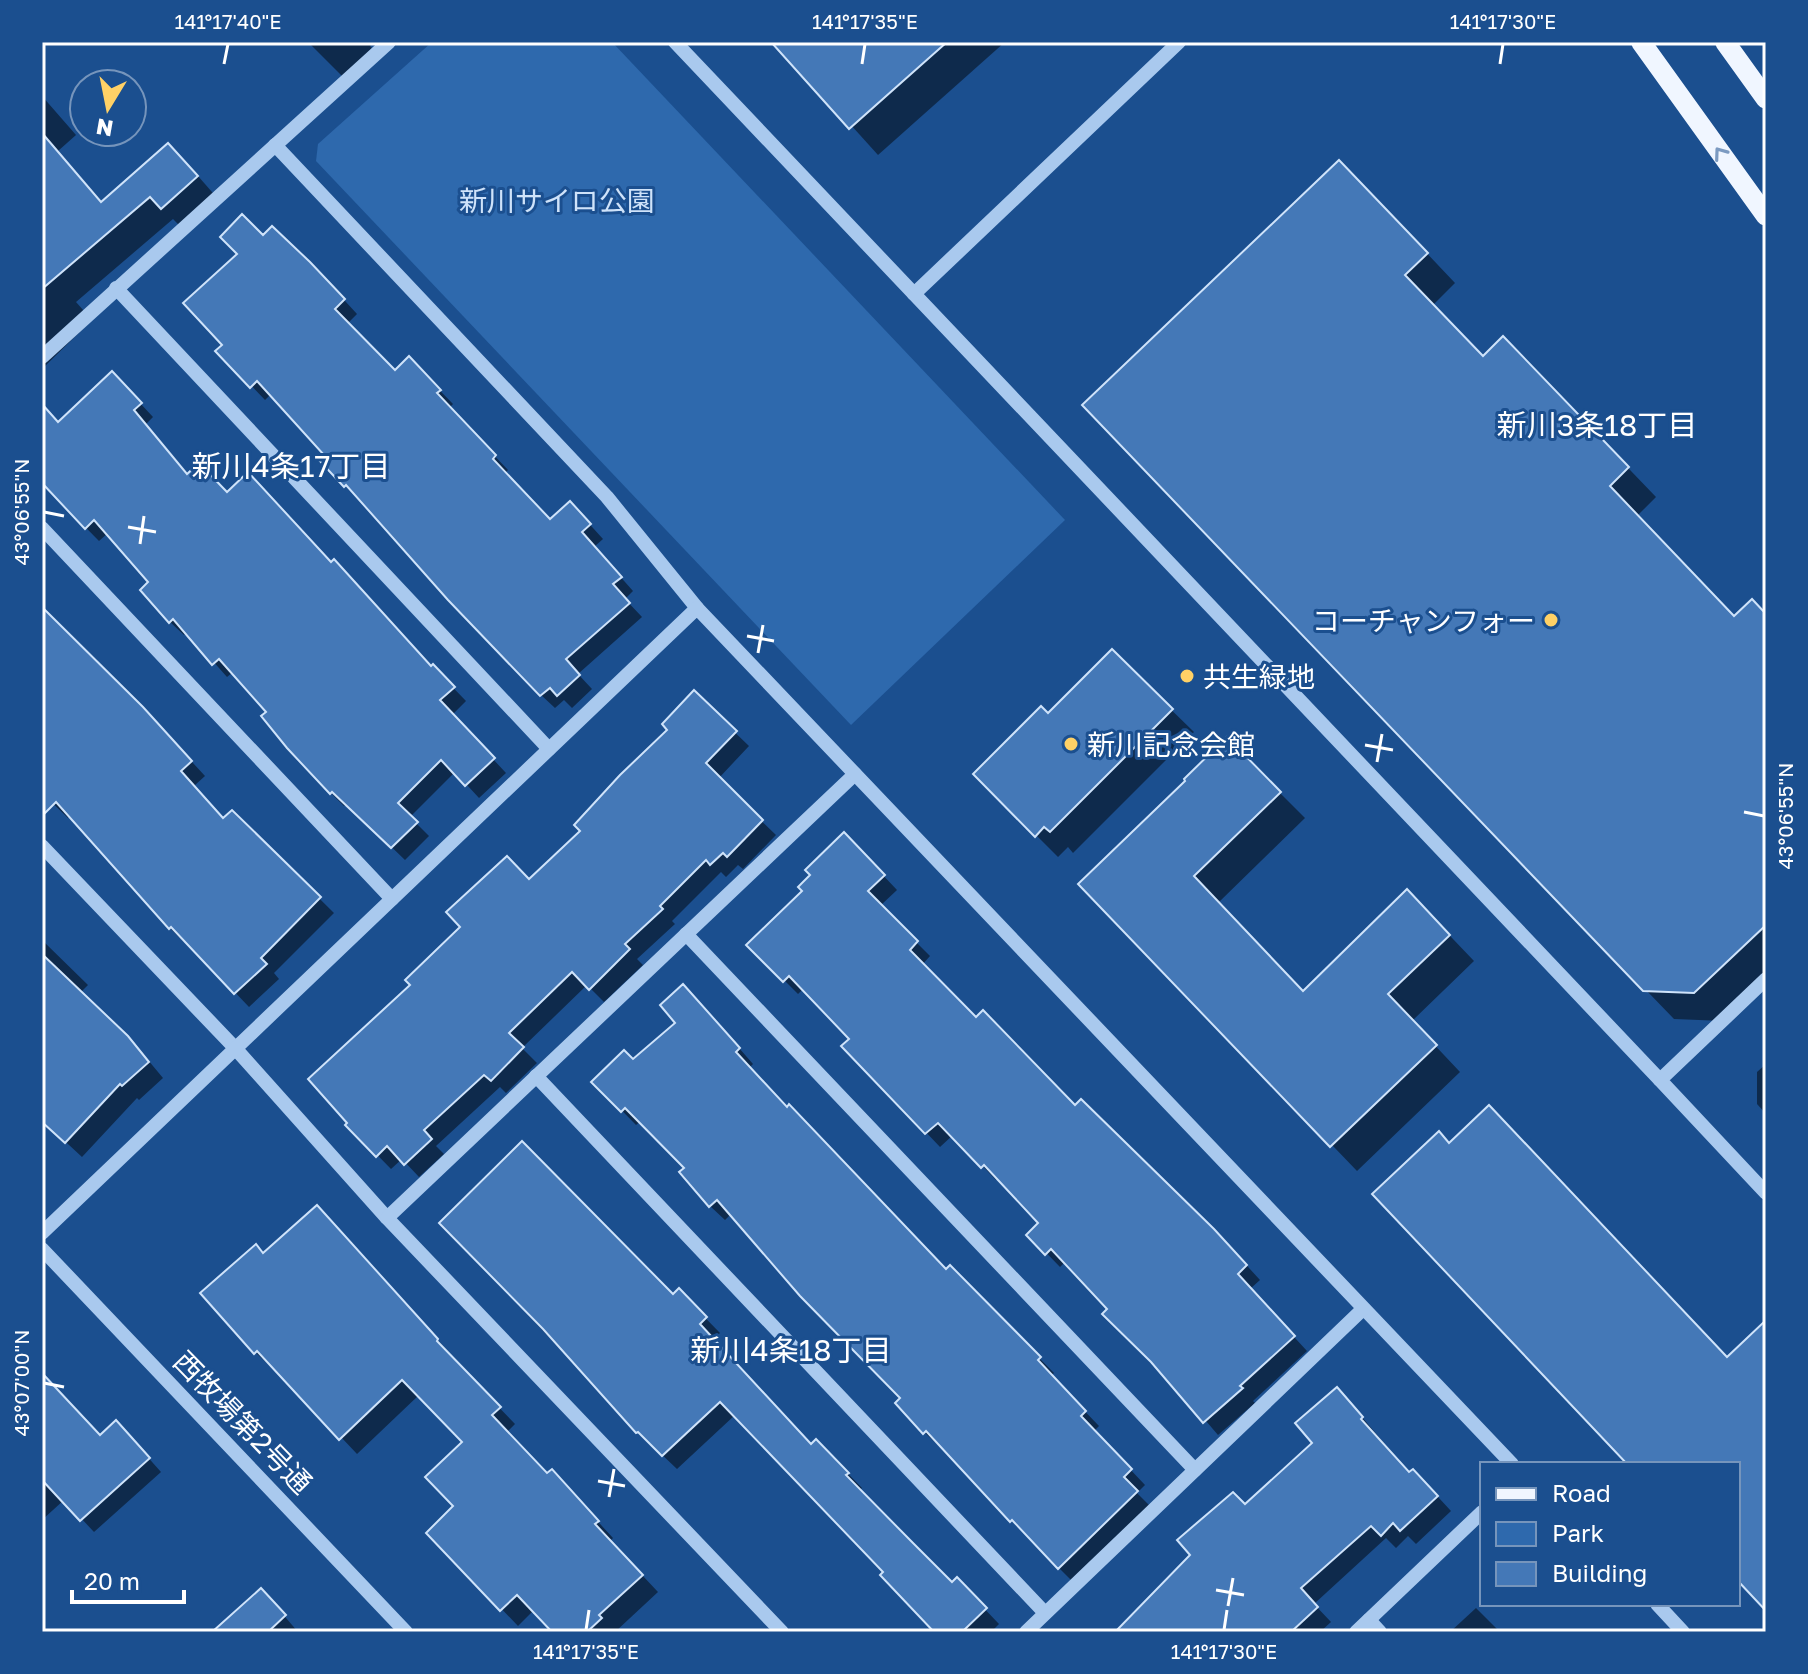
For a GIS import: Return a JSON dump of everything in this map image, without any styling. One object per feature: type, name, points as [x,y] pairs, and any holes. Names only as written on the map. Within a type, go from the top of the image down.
[{"type":"main road","points":[[1641,42],[1766,216]]},
{"type":"main road","points":[[1725,42],[1766,99]]},
{"type":"street","points":[[42,357],[389,42]]},
{"type":"street","points":[[675,42],[1766,1193]]},
{"type":"street","points":[[914,294],[1179,42]]},
{"type":"street","points":[[275,145],[607,497],[697,608],[1510,1462]]},
{"type":"street","points":[[116,288],[549,749]]},
{"type":"street","points":[[42,528],[392,899]]},
{"type":"street","points":[[42,1233],[697,608]]},
{"type":"street","points":[[387,1218],[855,774]]},
{"type":"street","points":[[42,846],[235,1048],[387,1218],[782,1632]]},
{"type":"street","points":[[686,934],[1195,1470]]},
{"type":"street","points":[[1660,1080],[1766,979]]},
{"type":"street","points":[[536,1076],[1045,1613]]},
{"type":"street","name":"西牧場第2号通","points":[[42,1249],[406,1632]]},
{"type":"street","points":[[1026,1632],[1363,1309]]},
{"type":"street","points":[[1356,1632],[1480,1514]]},
{"type":"street","points":[[1659,1606],[1683,1632]]},
{"type":"street","points":[[1369,1620],[1380,1632]]},
{"type":"green space","name":"新川サイロ公園","points":[[432,42],[612,42],[1065,520],[851,725],[316,161],[318,144]]},
{"type":"building","points":[[771,42],[947,42],[849,129]]},
{"type":"building","points":[[42,133],[101,202],[168,143],[198,176],[161,209],[150,197],[42,289]]},
{"type":"building","points":[[1339,160],[1428,253],[1405,275],[1483,356],[1503,336],[1629,467],[1610,486],[1734,616],[1752,599],[1766,614],[1766,925],[1694,993],[1643,991],[1082,405]]},
{"type":"building","points":[[242,214],[263,235],[272,226],[310,262],[345,299],[335,309],[395,370],[409,356],[441,390],[437,393],[496,455],[493,459],[550,519],[570,501],[591,524],[582,532],[622,577],[613,584],[630,603],[566,659],[580,675],[557,696],[550,688],[540,696],[448,600],[346,485],[344,487],[319,460],[324,455],[257,381],[250,388],[215,351],[222,345],[183,303],[237,254],[220,237]]},
{"type":"building","points":[[112,371],[142,403],[134,410],[187,474],[199,463],[227,492],[248,472],[331,562],[334,559],[431,666],[433,664],[455,687],[440,700],[495,758],[465,786],[441,760],[398,803],[418,822],[391,848],[332,792],[330,794],[287,748],[261,716],[266,712],[219,659],[212,665],[173,619],[169,623],[140,590],[148,582],[94,520],[85,529],[42,483],[42,404],[58,422]]},
{"type":"building","points":[[42,607],[143,707],[192,761],[181,771],[223,818],[232,810],[321,897],[261,958],[267,964],[234,994],[171,927],[169,929],[56,802],[42,816]]},
{"type":"building","name":"新川記念会館","points":[[1112,649],[1173,709],[1050,832],[1044,827],[1035,837],[973,774],[1041,706],[1048,713]]},
{"type":"building","points":[[694,690],[737,731],[706,763],[763,820],[727,857],[723,853],[710,865],[706,860],[660,906],[663,909],[625,944],[630,949],[589,990],[572,972],[509,1033],[524,1047],[491,1081],[484,1075],[424,1130],[432,1139],[404,1165],[387,1146],[376,1157],[308,1079],[410,985],[405,980],[460,927],[446,912],[507,856],[529,879],[580,831],[574,825],[667,730],[662,724]]},
{"type":"building","points":[[1227,737],[1281,792],[1194,876],[1303,991],[1407,889],[1450,935],[1388,994],[1437,1045],[1330,1147],[1078,884]]},
{"type":"building","points":[[844,832],[885,875],[868,891],[918,941],[910,950],[976,1017],[983,1010],[1075,1105],[1081,1099],[1214,1229],[1247,1265],[1238,1274],[1295,1336],[1203,1423],[1151,1362],[1102,1314],[1107,1309],[1051,1249],[1045,1255],[1026,1235],[1038,1223],[984,1165],[981,1168],[938,1123],[925,1134],[841,1046],[849,1039],[789,976],[783,982],[746,945],[802,891],[798,887],[810,875],[805,870]]},
{"type":"building","points":[[42,954],[128,1036],[149,1062],[122,1086],[120,1084],[65,1143],[42,1122]]},
{"type":"building","points":[[683,984],[740,1048],[736,1052],[787,1107],[789,1104],[946,1269],[950,1265],[1041,1357],[1038,1360],[1086,1411],[1081,1416],[1132,1469],[1124,1477],[1138,1491],[1058,1569],[926,1431],[923,1434],[895,1403],[900,1398],[800,1296],[717,1200],[709,1207],[679,1172],[684,1168],[625,1108],[621,1112],[591,1082],[624,1050],[633,1059],[675,1023],[660,1005]]},
{"type":"building","points":[[1489,1105],[1727,1357],[1766,1320],[1766,1611],[1740,1583],[1740,1462],[1625,1462],[1372,1194],[1439,1131],[1449,1143]]},
{"type":"building","points":[[522,1141],[673,1294],[679,1288],[707,1317],[700,1324],[811,1444],[816,1439],[849,1473],[846,1475],[952,1582],[957,1577],[987,1608],[962,1632],[934,1632],[880,1575],[883,1572],[720,1402],[662,1456],[636,1433],[543,1329],[439,1223]]},
{"type":"building","points":[[317,1205],[437,1341],[501,1407],[492,1415],[547,1473],[552,1469],[599,1521],[595,1524],[643,1575],[599,1615],[602,1618],[587,1632],[552,1632],[517,1595],[500,1611],[426,1533],[453,1506],[425,1477],[462,1442],[402,1380],[339,1440],[257,1351],[254,1354],[200,1293],[256,1244],[263,1253]]},
{"type":"building","points":[[42,1373],[100,1435],[116,1420],[150,1458],[80,1521],[42,1480]]},
{"type":"building","points":[[1337,1387],[1409,1472],[1413,1469],[1438,1496],[1400,1531],[1393,1523],[1381,1536],[1371,1526],[1301,1588],[1318,1607],[1291,1632],[1115,1632],[1190,1555],[1177,1540],[1233,1492],[1245,1504],[1312,1443],[1295,1423]]},
{"type":"building","points":[[261,1588],[286,1615],[268,1632],[212,1632]]},
{"type":"place","name":"コーチャンフォー","points":[[1551,620]]},
{"type":"place","name":"共生緑地","points":[[1187,676]]},
{"type":"place","name":"新川記念会館","points":[[1071,744]]},
{"type":"district","name":"新川3条18丁目","points":[[1597,425]]},
{"type":"district","name":"新川4条17丁目","points":[[291,466]]},
{"type":"district","name":"新川4条18丁目","points":[[791,1350]]}]
